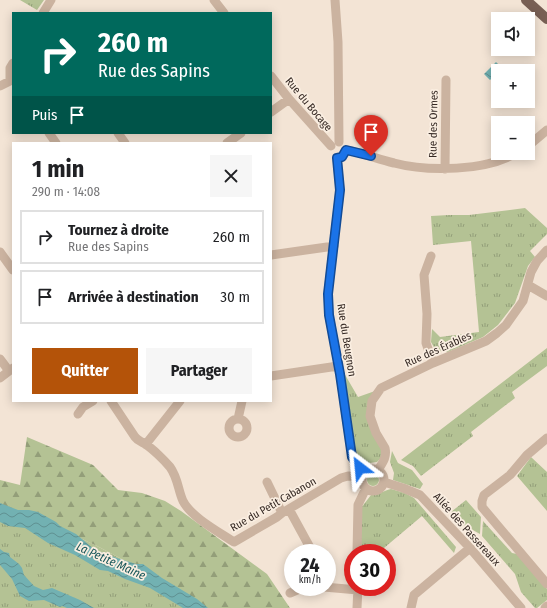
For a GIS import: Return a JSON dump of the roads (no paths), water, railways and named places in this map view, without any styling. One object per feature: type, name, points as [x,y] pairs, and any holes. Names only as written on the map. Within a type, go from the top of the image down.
[{"type":"main road","points":[[526,0],[547,19]]},
{"type":"street","points":[[44,12],[51,0]]},
{"type":"street","points":[[214,0],[223,12]]},
{"type":"street","points":[[335,0],[338,42],[335,144],[330,154],[337,158],[342,157],[346,150]]},
{"type":"street","points":[[0,86],[12,83],[10,68],[12,65]]},
{"type":"street","name":"Rue du Bocage","points":[[272,77],[288,99],[325,141],[335,144]]},
{"type":"street","name":"Rue des Ormes","points":[[445,168],[446,80]]},
{"type":"street","points":[[272,111],[288,99]]},
{"type":"street","points":[[535,140],[547,130]]},
{"type":"street","points":[[335,144],[343,143],[346,150]]},
{"type":"street","points":[[346,150],[395,164],[434,169],[455,168],[491,163],[501,160]]},
{"type":"street","name":"Rue du Beugnon","points":[[337,158],[340,190],[328,294],[329,315],[352,457],[364,474]]},
{"type":"street","points":[[272,255],[334,246]]},
{"type":"street","name":"Rue des Érables","points":[[378,470],[386,456],[386,452],[372,425],[370,416],[372,401],[382,388],[433,363],[486,341],[497,333],[506,325],[517,310],[528,285],[531,272],[537,261],[547,250]]},
{"type":"street","points":[[0,252],[12,269]]},
{"type":"street","points":[[431,256],[424,275],[427,314],[426,343],[433,363]]},
{"type":"street","points":[[528,285],[547,296]]},
{"type":"street","points":[[0,359],[11,370],[0,378]]},
{"type":"street","points":[[272,376],[338,366]]},
{"type":"street","points":[[78,414],[83,407],[91,402]]},
{"type":"street","points":[[112,402],[135,437],[139,441],[146,444],[179,402]]},
{"type":"street","points":[[238,419],[242,402]]},
{"type":"street","points":[[547,438],[527,456],[510,475],[484,495],[482,507],[547,584]]},
{"type":"street","name":"Rue du Petit Cabanon","points":[[146,444],[169,466],[176,477],[183,501],[188,509],[195,516],[234,542],[277,518],[341,478],[364,474]]},
{"type":"street","points":[[374,468],[378,470],[383,475],[384,482],[379,489],[370,490],[366,488],[363,483],[364,474],[374,468]]},
{"type":"street","points":[[267,482],[307,544]]},
{"type":"street","name":"Allée des Passereaux","points":[[384,482],[420,495],[470,548],[521,608]]},
{"type":"street","points":[[357,544],[358,505],[366,488]]},
{"type":"street","points":[[411,608],[414,595],[470,548]]},
{"type":"street","points":[[357,608],[358,596]]},
{"type":"water","points":[[491,67],[490,80],[484,74]]},
{"type":"water","name":"La Petite Maine","points":[[0,503],[18,510],[38,512],[76,534],[95,550],[136,564],[143,564],[162,578],[197,599],[208,608],[183,608],[150,588],[108,571],[100,570],[75,555],[48,543],[25,528],[8,526],[0,522]]},
{"type":"water","points":[[0,549],[9,553],[10,557],[19,564],[24,575],[34,586],[43,590],[52,588],[80,600],[94,608],[60,607],[44,600],[29,601],[20,596],[12,579],[0,565]]}]
